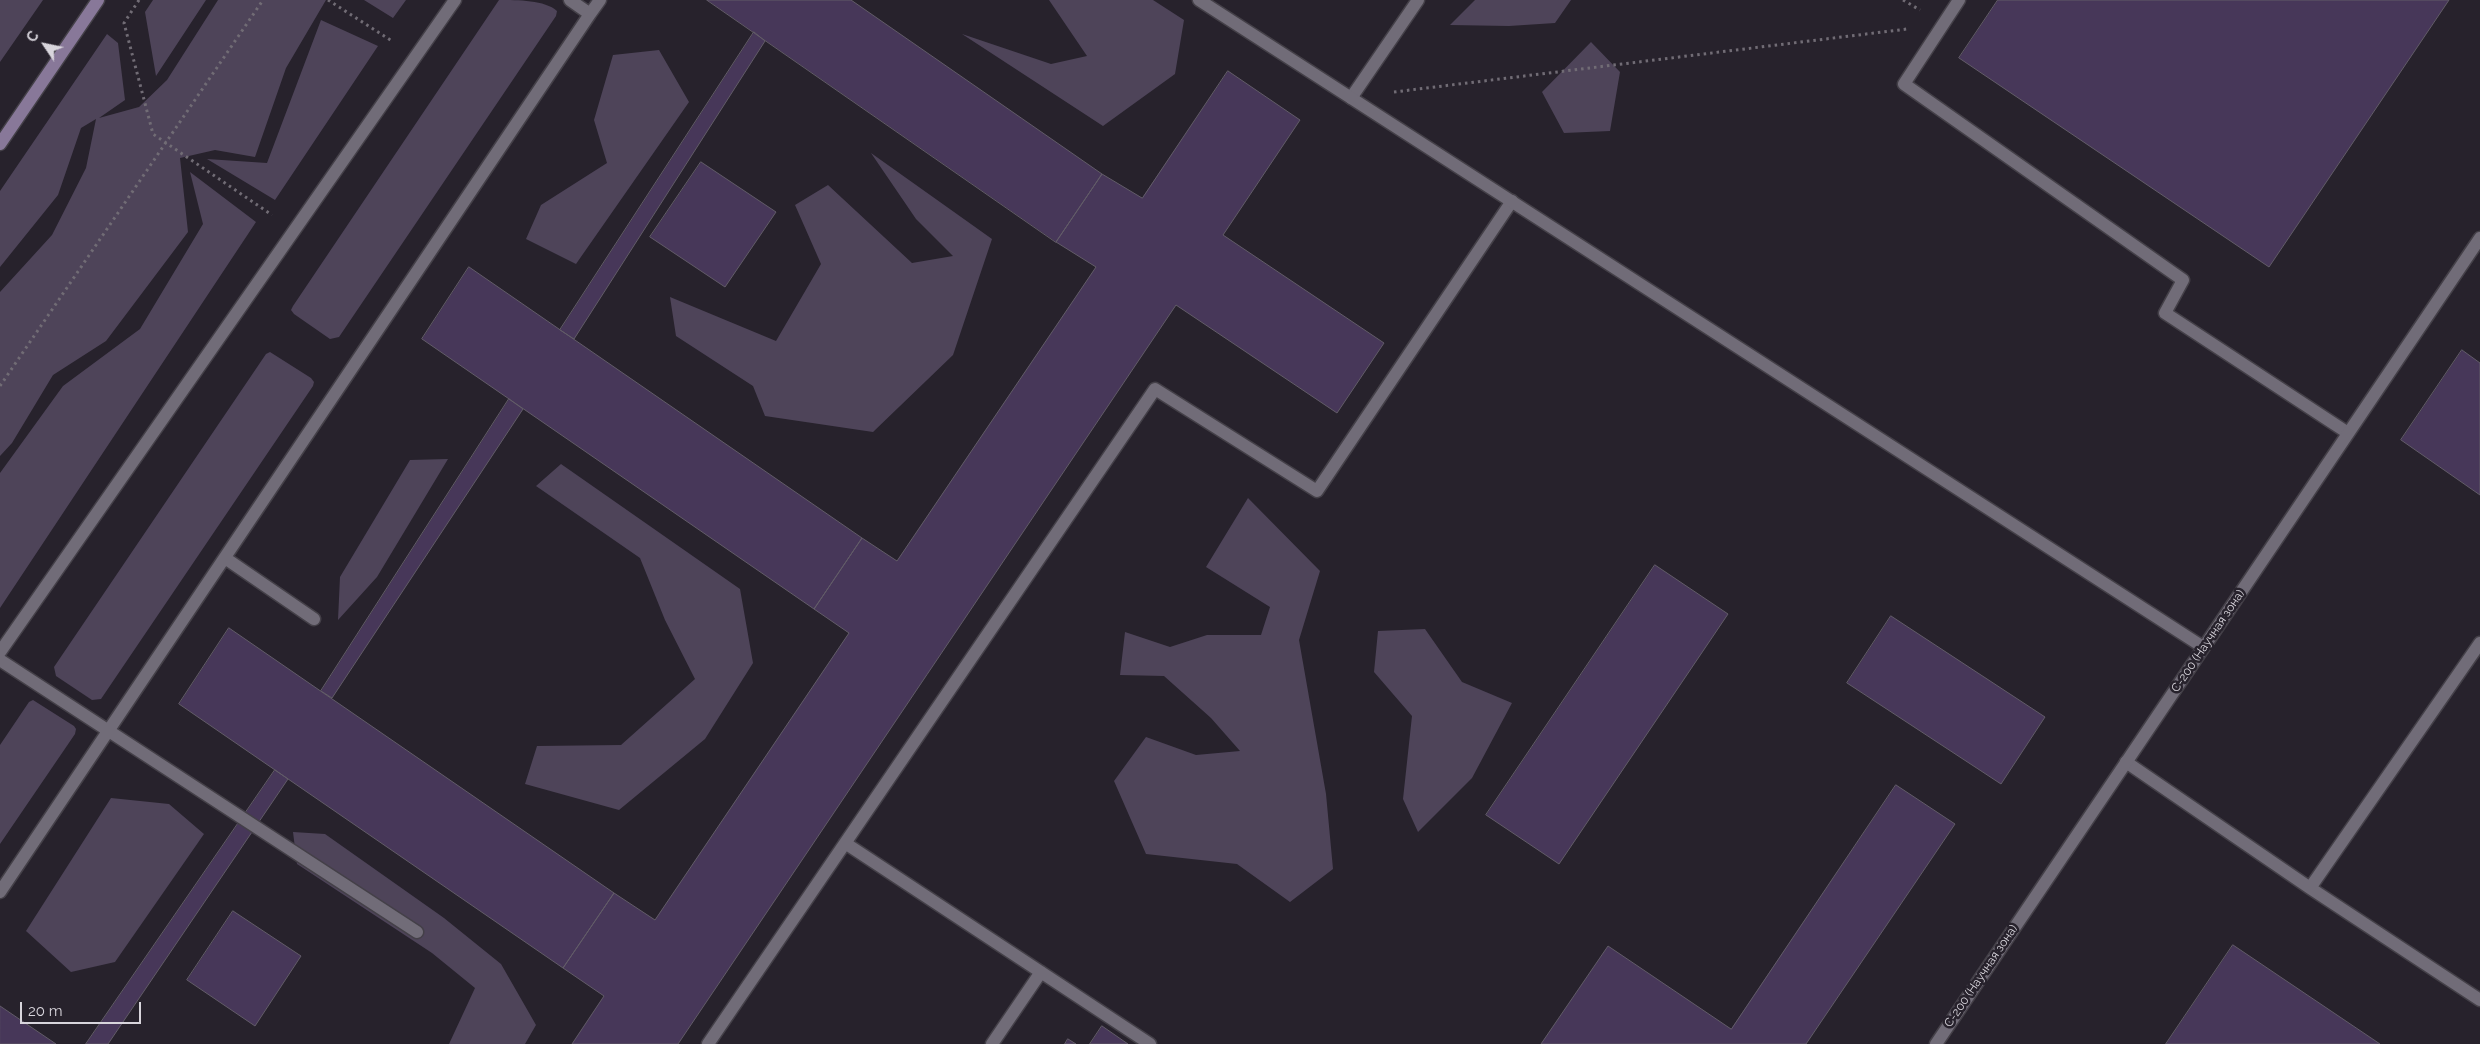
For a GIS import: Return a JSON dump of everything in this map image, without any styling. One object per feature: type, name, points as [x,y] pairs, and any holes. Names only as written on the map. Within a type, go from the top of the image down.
[{"type":"main road","points":[[0,144],[98,0]]},
{"type":"street","points":[[0,652],[455,0]]},
{"type":"street","points":[[570,0],[590,14]]},
{"type":"street","points":[[0,892],[600,0]]},
{"type":"street","points":[[1199,0],[2204,647]]},
{"type":"street","points":[[1351,98],[1418,0]]},
{"type":"street","points":[[1959,0],[1904,84],[2183,280],[2166,313],[2348,433]]},
{"type":"street","points":[[708,1044],[1154,389],[1317,491],[1512,201]]},
{"type":"street","name":"С-200 (Научная зона)","points":[[1936,1044],[2480,238]]},
{"type":"street","points":[[225,558],[314,619]]},
{"type":"street","points":[[2310,888],[2480,643]]},
{"type":"street","points":[[0,660],[110,729],[417,932]]},
{"type":"street","points":[[2126,762],[2310,888],[2480,1000]]},
{"type":"street","points":[[845,843],[1150,1044]]},
{"type":"street","points":[[992,1044],[1041,972]]},
{"type":"path","points":[[140,0],[124,23],[152,134],[294,230]]},
{"type":"path","points":[[0,386],[263,0]]},
{"type":"path","points":[[328,0],[416,57]]},
{"type":"path","points":[[1903,0],[1943,24]]},
{"type":"path","points":[[1351,98],[1943,24]]},
{"type":"shaded area","points":[[0,0],[43,0],[0,62]]},
{"type":"shaded area","points":[[153,0],[206,0],[156,76],[145,12]]},
{"type":"shaded area","points":[[218,0],[326,0],[286,68],[255,157],[215,150],[180,158],[188,232],[106,341],[53,375],[12,443],[0,456],[0,292],[52,235],[86,168],[96,119],[81,128],[58,195],[0,267],[0,191],[107,34],[118,43],[125,100],[99,118],[139,107],[167,80]]},
{"type":"shaded area","points":[[364,0],[406,0],[393,18]]},
{"type":"shaded area","points":[[499,0],[531,1],[546,5],[557,11],[556,16],[339,337],[330,339],[291,310]]},
{"type":"shaded area","points":[[1049,0],[1153,0],[1184,20],[1175,74],[1103,126],[962,34],[1051,64],[1087,56]]},
{"type":"shaded area","points":[[1475,0],[1571,0],[1555,23],[1509,26],[1450,25]]},
{"type":"shaded area","points":[[321,20],[378,46],[275,200],[207,159],[267,163]]},
{"type":"shaded area","points":[[1591,42],[1620,72],[1610,131],[1564,133],[1542,92]]},
{"type":"shaded area","points":[[659,50],[689,102],[576,264],[526,239],[541,205],[607,163],[594,120],[613,55]]},
{"type":"shaded area","points":[[871,153],[992,239],[953,355],[873,432],[765,416],[753,386],[676,336],[670,297],[776,341],[821,264],[795,205],[828,185],[912,263],[953,256],[916,219]]},
{"type":"shaded area","points":[[190,172],[256,222],[0,608],[0,473],[63,386],[140,329],[203,224]]},
{"type":"shaded area","points":[[270,352],[311,378],[314,382],[313,386],[101,699],[92,700],[56,676],[54,667],[266,354]]},
{"type":"shaded area","points":[[448,459],[377,577],[338,620],[340,577],[410,460]]},
{"type":"shaded area","points":[[561,464],[740,589],[753,663],[705,739],[619,810],[525,784],[537,746],[621,745],[695,679],[665,620],[640,558],[536,486]]},
{"type":"shaded area","points":[[1248,498],[1320,571],[1299,640],[1326,794],[1333,869],[1290,902],[1237,864],[1146,854],[1114,781],[1146,737],[1196,755],[1240,751],[1211,718],[1164,676],[1120,675],[1125,632],[1170,647],[1207,635],[1261,635],[1270,607],[1206,567]]},
{"type":"shaded area","points":[[1425,629],[1462,682],[1512,703],[1472,778],[1418,832],[1403,799],[1412,716],[1374,672],[1378,631]]},
{"type":"shaded area","points":[[33,700],[74,726],[76,729],[75,734],[0,844],[0,745],[29,702]]},
{"type":"shaded area","points":[[111,798],[169,804],[204,834],[115,962],[71,972],[26,931]]},
{"type":"shaded area","points":[[293,832],[325,834],[444,918],[501,964],[536,1025],[525,1044],[449,1044],[475,988],[432,953],[297,864]]},
{"type":"building","points":[[707,0],[851,0],[1102,174],[1056,242]]},
{"type":"building","points":[[1998,0],[2449,0],[2269,267],[1959,58]]},
{"type":"building","points":[[754,32],[765,41],[574,339],[560,330]]},
{"type":"building","points":[[1228,71],[1300,120],[1223,235],[1384,343],[1337,413],[1176,305],[678,1044],[572,1044],[604,996],[563,968],[614,893],[655,920],[849,633],[814,609],[862,538],[897,561],[1096,267],[1056,242],[1102,174],[1142,198]]},
{"type":"building","points":[[701,162],[776,212],[725,287],[650,237]]},
{"type":"building","points":[[469,267],[862,538],[814,609],[422,339]]},
{"type":"building","points":[[2462,350],[2480,363],[2480,495],[2401,440]]},
{"type":"building","points":[[509,399],[523,409],[332,698],[321,691]]},
{"type":"building","points":[[1655,565],[1728,614],[1559,864],[1486,815]]},
{"type":"building","points":[[1891,616],[2045,717],[2001,784],[1847,683]]},
{"type":"building","points":[[229,628],[614,893],[563,968],[179,704]]},
{"type":"building","points":[[275,770],[288,779],[108,1044],[86,1044]]},
{"type":"building","points":[[1896,785],[1955,824],[1806,1044],[1541,1044],[1608,946],[1731,1029]]},
{"type":"building","points":[[233,911],[301,956],[255,1026],[187,980]]},
{"type":"building","points":[[2233,945],[2380,1044],[2166,1044]]},
{"type":"building","points":[[0,1006],[56,1044],[0,1044]]},
{"type":"building","points":[[1102,1026],[1128,1044],[1090,1044]]},
{"type":"building","points":[[1068,1039],[1076,1044],[1065,1044]]}]
